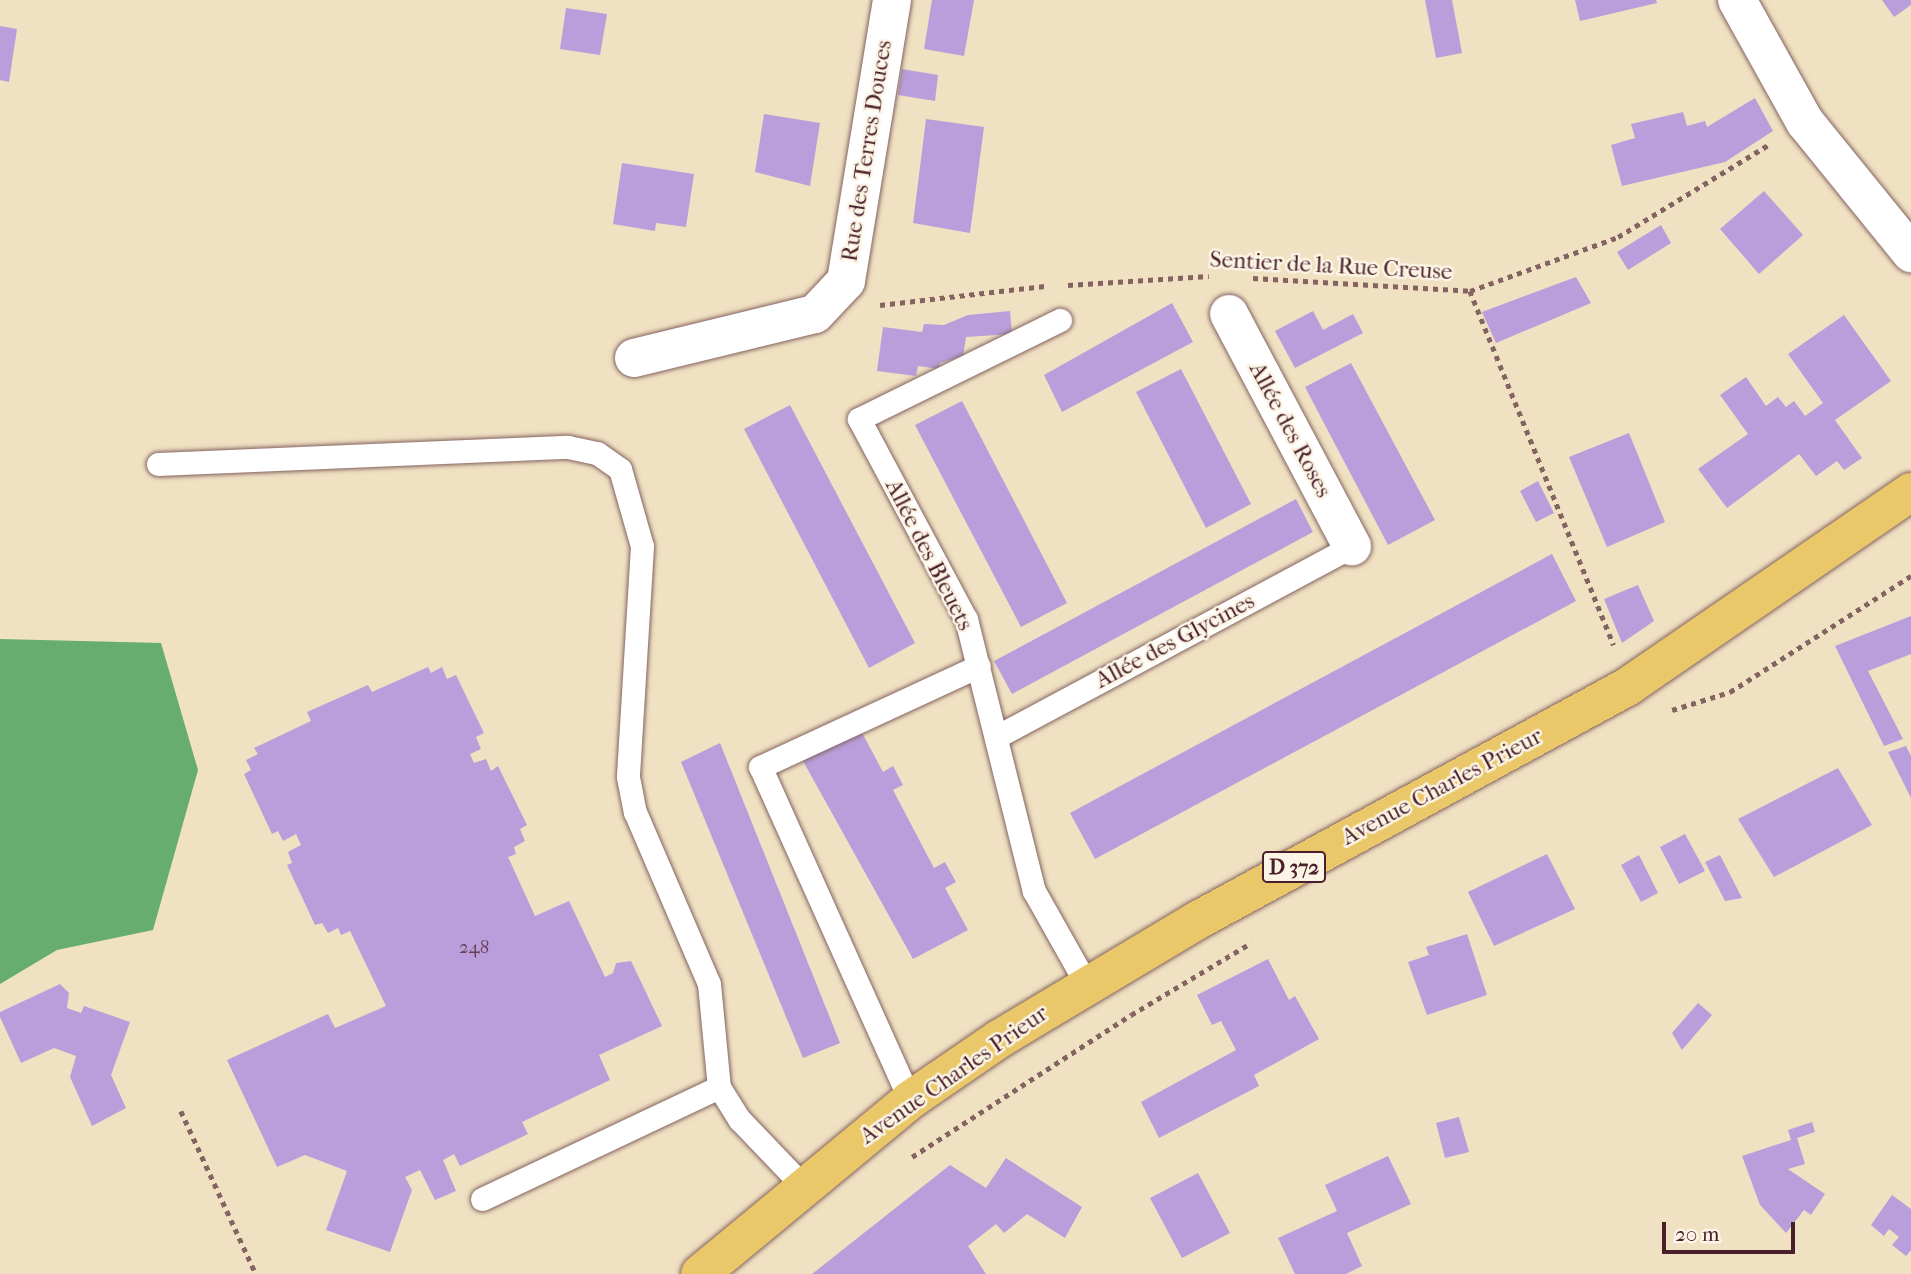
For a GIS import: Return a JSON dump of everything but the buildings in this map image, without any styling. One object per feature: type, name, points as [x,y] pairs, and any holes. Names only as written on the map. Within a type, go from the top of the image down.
[{"type":"main road","name":"Avenue Charles Prieur","points":[[700,1274],[910,1100],[1087,985],[1630,685],[1911,492]]},
{"type":"street","name":"Rue des Terres Douces","points":[[814,314],[846,281],[892,0]]},
{"type":"street","points":[[1738,0],[1805,122],[1911,253]]},
{"type":"street","points":[[634,358],[814,314]]},
{"type":"street","name":"Allée des Roses","points":[[1229,314],[1352,546]]},
{"type":"lane","name":"Allée des Bleuets","points":[[1060,320],[859,419],[966,619],[998,736],[1034,891],[1087,985]]},
{"type":"lane","points":[[158,464],[568,447],[597,453],[620,469],[642,546],[628,778],[635,812],[709,984],[719,1087],[740,1120],[803,1186]]},
{"type":"lane","name":"Allée des Glycines","points":[[998,736],[1352,546]]},
{"type":"lane","points":[[910,1100],[760,767],[979,666]]},
{"type":"lane","points":[[482,1199],[719,1087]]},
{"type":"path","name":"Sentier de la Rue Creuse","points":[[1240,277],[1470,291],[1618,237],[1805,122]]},
{"type":"path","name":"Sentier de la Rue Creuse","points":[[814,314],[1017,288],[1213,276]]},
{"type":"path","points":[[1470,291],[1630,685]]},
{"type":"path","points":[[1662,716],[1730,692],[1911,576]]},
{"type":"path","name":"Avenue Charles Prieur","points":[[906,1161],[1131,1015],[1257,940]]},
{"type":"path","points":[[181,1111],[256,1274]]},
{"type":"green space","points":[[0,639],[161,643],[198,770],[153,930],[57,950],[0,984]]}]
